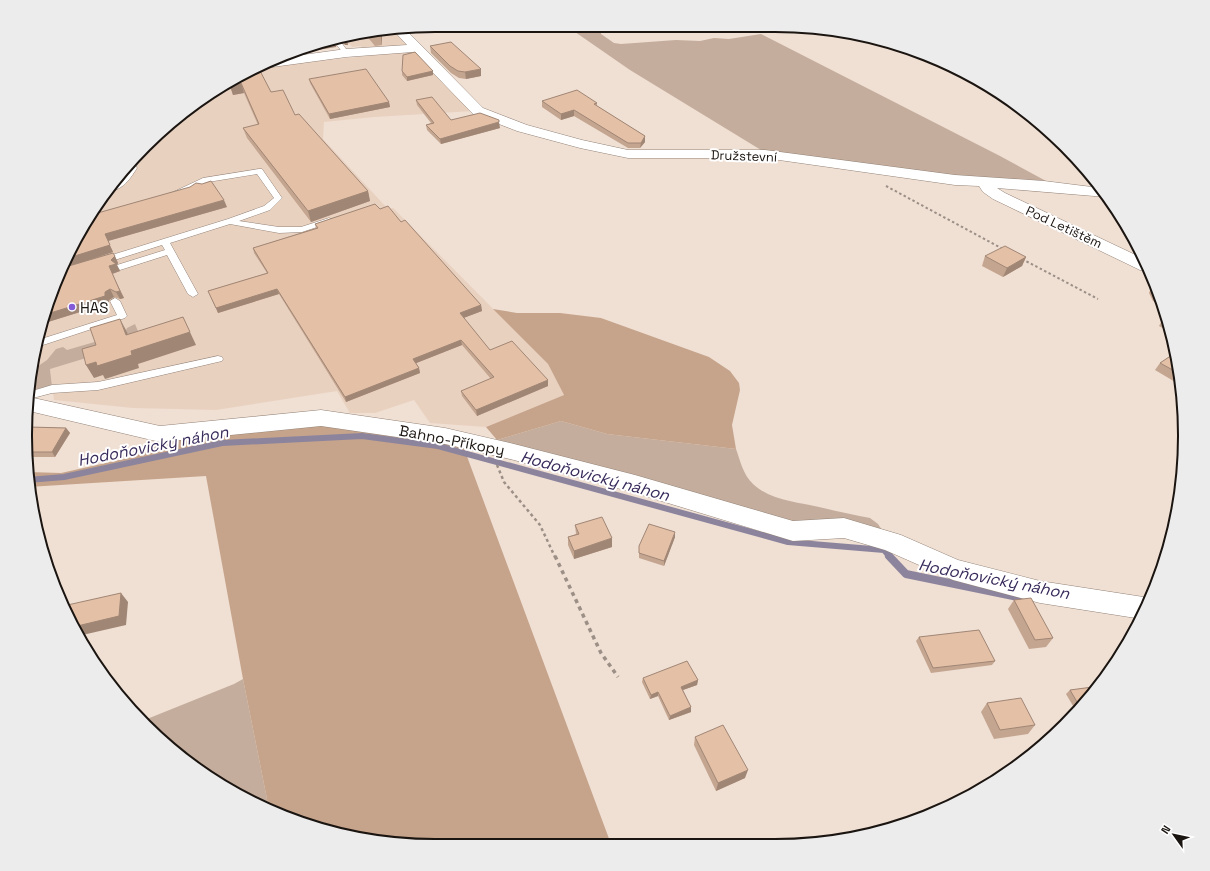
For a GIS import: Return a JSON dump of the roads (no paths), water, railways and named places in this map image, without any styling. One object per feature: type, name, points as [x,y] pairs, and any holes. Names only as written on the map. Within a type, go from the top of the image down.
[{"type":"street","name":"Družstevní","points":[[402,34],[478,111],[522,128],[580,144],[628,154],[765,154],[932,178],[985,183],[1044,186],[1097,192]]},
{"type":"street","points":[[285,61],[346,53],[416,48]]},
{"type":"street","name":"Pod Letištěm","points":[[985,183],[989,189],[999,196],[1138,262]]},
{"type":"street","name":"Bahno-Příkopy","points":[[33,405],[160,434],[321,418],[445,436],[635,484],[793,531],[844,528],[892,542],[953,569],[1040,592],[1139,607]]},
{"type":"lane","points":[[339,44],[346,53]]},
{"type":"lane","points":[[119,186],[127,179],[133,168]]},
{"type":"lane","points":[[97,262],[231,221],[267,208],[278,198],[259,171],[206,180],[166,197]]},
{"type":"lane","points":[[231,221],[279,230],[302,228],[339,216]]},
{"type":"lane","points":[[165,242],[193,294]]},
{"type":"lane","points":[[120,266],[170,251]]},
{"type":"lane","points":[[43,342],[122,316],[115,301]]},
{"type":"lane","points":[[34,394],[52,389],[98,386],[218,359]]},
{"type":"waterway","name":"Hodoňovický náhon","points":[[34,479],[64,477],[222,443],[362,436],[438,446],[788,542],[884,550],[890,557]]},
{"type":"waterway","name":"Hodoňovický náhon","points":[[889,556],[906,574],[1018,597]]},
{"type":"place","name":"HAS","points":[[72,307]]}]
